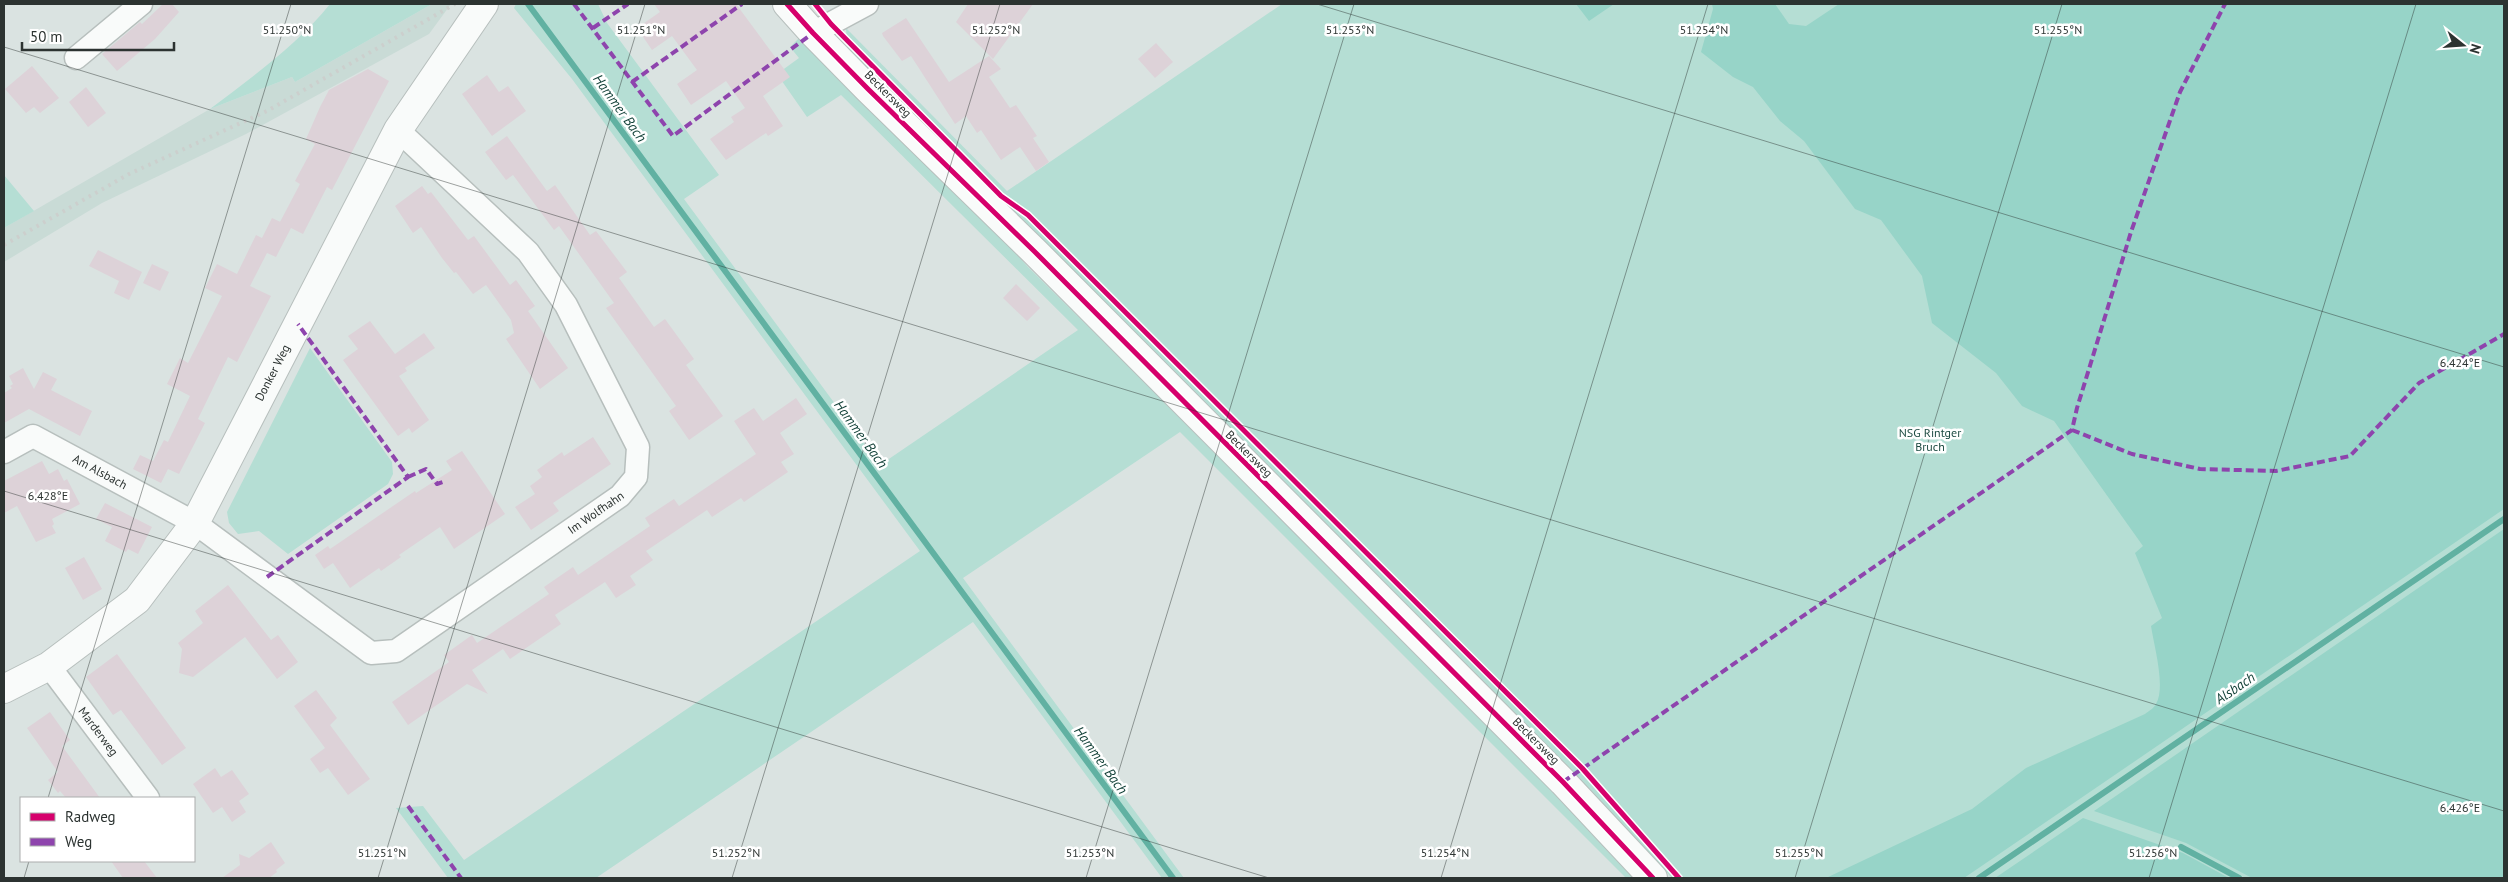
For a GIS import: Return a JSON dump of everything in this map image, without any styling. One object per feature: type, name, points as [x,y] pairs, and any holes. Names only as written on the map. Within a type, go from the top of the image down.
[{"type":"street","points":[[76,58],[141,4]]},
{"type":"street","name":"Donker Weg","points":[[4,689],[50,666],[137,600],[195,523],[398,130],[484,4]]},
{"type":"street","name":"Beckersweg","points":[[787,4],[813,33],[1564,782],[1653,878]]},
{"type":"street","points":[[813,33],[867,4]]},
{"type":"street","name":"Im Wolfhahn","points":[[195,523],[371,653],[396,651],[620,496],[636,477],[638,447],[566,305],[528,252],[398,130]]},
{"type":"street","name":"Am Alsbach","points":[[4,452],[33,436],[195,523]]},
{"type":"street","name":"Marderweg","points":[[50,666],[147,797]]},
{"type":"shaded area","points":[[432,4],[451,4],[429,34],[246,134],[102,203],[4,262],[4,228],[210,109],[292,77],[295,82]]},
{"type":"green space","points":[[330,4],[432,4],[295,82],[292,77],[210,109],[289,47]]},
{"type":"green space","points":[[516,4],[598,4],[607,23],[719,175],[684,199],[880,465],[1078,330],[841,95],[807,117],[777,74],[799,58],[790,47],[800,37],[986,220],[1028,267],[1523,757],[1635,878],[1626,878],[1180,432],[963,578],[1184,878],[1162,878],[973,622],[596,878],[448,878],[396,808],[423,806],[464,860],[920,551],[572,79],[514,8]]},
{"type":"green space","name":"NSG Rintger Bruch","points":[[1282,4],[2504,4],[2504,878],[1672,878],[1586,789],[1229,432],[1050,248],[1003,205],[871,74],[847,46],[846,28],[1007,191]]},
{"type":"green space","points":[[1576,4],[1614,4],[1589,21]]},
{"type":"green space","points":[[1712,4],[1775,4],[1789,24],[1806,26],[1839,4],[2504,4],[2504,509],[1964,878],[1826,878],[1972,809],[2026,768],[2150,711],[2159,697],[2160,687],[2151,626],[2162,618],[2135,553],[2143,546],[2054,421],[2022,406],[1996,373],[1932,323],[1922,276],[1881,220],[1855,209],[1804,141],[1780,121],[1753,87],[1733,77],[1701,52],[1713,9]]},
{"type":"green space","points":[[4,175],[34,211],[4,228]]},
{"type":"green space","points":[[310,348],[392,462],[393,474],[388,484],[288,554],[259,531],[238,534],[229,523],[227,512]]},
{"type":"green space","points":[[2504,529],[2504,878],[2252,878],[2186,843],[2094,811]]},
{"type":"green space","points":[[2083,818],[2183,853],[2229,878],[1995,878]]},
{"type":"building","points":[[163,4],[172,4],[179,12],[155,39],[117,71],[102,54],[140,22],[142,24]]},
{"type":"building","points":[[654,4],[736,4],[790,77],[763,96],[783,126],[768,136],[766,133],[726,160],[710,139],[734,122],[731,117],[745,108],[726,81],[691,105],[677,84],[697,70],[672,36],[652,50],[637,28],[660,12]]},
{"type":"building","points":[[968,4],[1033,4],[993,59],[956,22]]},
{"type":"building","points":[[906,18],[949,82],[989,56],[1001,69],[989,77],[1010,108],[1016,105],[1037,136],[1033,138],[1049,162],[1036,171],[1020,147],[1001,160],[981,130],[977,133],[966,116],[955,124],[911,56],[902,61],[883,36],[882,33]]},
{"type":"building","points":[[1156,43],[1173,62],[1155,78],[1138,59]]},
{"type":"building","points":[[32,66],[59,98],[40,113],[34,107],[26,113],[5,89]]},
{"type":"building","points":[[368,69],[389,81],[332,190],[327,187],[303,234],[291,228],[276,257],[267,253],[250,286],[271,296],[237,362],[228,357],[198,419],[205,423],[179,474],[168,469],[161,483],[133,469],[140,455],[153,461],[164,440],[168,442],[190,396],[167,384],[180,358],[188,363],[222,296],[205,288],[217,264],[237,274],[256,235],[262,238],[272,218],[280,222],[300,184],[295,181],[315,144],[306,139],[329,90]]},
{"type":"building","points":[[487,75],[499,92],[508,86],[526,111],[492,136],[462,94]]},
{"type":"building","points":[[86,87],[106,113],[88,127],[69,102]]},
{"type":"building","points":[[507,136],[547,191],[555,185],[590,235],[596,231],[627,272],[619,278],[654,327],[665,319],[694,359],[686,365],[723,416],[689,440],[669,411],[676,406],[606,308],[614,303],[559,226],[554,230],[513,175],[506,180],[485,152]]},
{"type":"building","points":[[422,186],[428,194],[431,192],[468,240],[474,236],[510,285],[516,280],[535,306],[528,311],[568,368],[540,389],[506,339],[514,333],[511,320],[486,285],[473,294],[442,258],[421,227],[413,233],[395,206]]},
{"type":"building","points":[[98,250],[142,272],[129,300],[114,293],[119,281],[89,266]]},
{"type":"building","points":[[152,264],[169,272],[160,291],[143,283]]},
{"type":"building","points":[[1016,284],[1040,308],[1027,321],[1003,298]]},
{"type":"building","points":[[370,321],[395,354],[424,333],[435,348],[405,368],[407,371],[399,376],[429,420],[412,433],[409,428],[398,436],[343,360],[358,349],[348,336]]},
{"type":"building","points":[[23,368],[34,389],[43,372],[57,379],[51,390],[92,411],[80,436],[29,409],[4,423],[4,393],[12,388],[10,386],[13,384],[9,376]]},
{"type":"building","points":[[796,398],[807,414],[780,433],[794,454],[781,462],[788,472],[744,502],[741,498],[712,517],[707,510],[646,551],[653,560],[630,576],[636,585],[616,598],[605,582],[555,615],[561,624],[510,659],[503,649],[472,670],[488,694],[467,684],[408,725],[392,702],[449,662],[444,655],[472,635],[477,643],[549,594],[544,587],[573,567],[578,575],[650,526],[645,518],[674,499],[679,506],[756,454],[734,421],[754,408],[763,421]]},
{"type":"building","points":[[593,437],[611,464],[553,503],[559,511],[531,530],[515,507],[535,494],[530,486],[542,477],[537,470],[562,452],[564,456]]},
{"type":"building","points":[[462,451],[505,514],[454,549],[440,527],[399,555],[401,557],[381,571],[379,568],[350,588],[333,563],[324,569],[315,555],[328,546],[330,549],[415,491],[416,493],[452,470],[446,461]]},
{"type":"building","points":[[42,461],[49,474],[58,469],[64,481],[67,479],[80,504],[52,519],[54,524],[52,526],[56,533],[36,542],[17,506],[4,513],[4,481]]},
{"type":"building","points":[[105,503],[152,527],[138,554],[128,549],[126,552],[105,541],[112,527],[96,519]]},
{"type":"building","points":[[84,557],[102,589],[83,600],[65,568]]},
{"type":"building","points":[[228,585],[271,640],[278,635],[298,662],[277,679],[245,637],[193,677],[179,673],[182,649],[178,643],[203,623],[195,611]]},
{"type":"building","points":[[117,654],[186,748],[162,765],[121,710],[113,715],[86,677]]},
{"type":"building","points":[[316,690],[337,718],[330,725],[370,779],[348,795],[328,768],[320,773],[310,759],[325,748],[294,706]]},
{"type":"building","points":[[50,712],[70,740],[62,746],[99,797],[65,797],[60,791],[58,793],[48,780],[58,772],[27,728]]},
{"type":"building","points":[[215,768],[221,777],[232,770],[249,794],[239,801],[246,812],[232,822],[222,807],[213,813],[193,784]]},
{"type":"building","points":[[271,842],[285,863],[269,878],[222,878],[240,865],[239,854],[249,858]]},
{"type":"building","points":[[112,862],[145,862],[157,878],[123,878]]},
{"type":"waterway","name":"Hammer Bach","points":[[528,4],[1173,878]]},
{"type":"waterway","name":"Alsbach","points":[[1979,878],[2504,519]]},
{"type":"waterway","points":[[2181,847],[2239,878]]},
{"type":"railway","points":[[4,245],[129,174],[267,111],[455,4]]},
{"type":"marked path","points":[[574,4],[673,136],[813,33]]},
{"type":"marked path","points":[[593,28],[628,4]]},
{"type":"marked path","points":[[632,82],[742,4]]},
{"type":"marked path","points":[[1563,782],[2072,430],[2131,232],[2180,92],[2225,4]]},
{"type":"marked path","points":[[267,577],[408,477],[298,324]]},
{"type":"marked path","points":[[2072,430],[2132,454],[2200,469],[2276,471],[2350,456],[2419,383],[2504,334]]},
{"type":"marked path","points":[[408,477],[426,469],[437,484],[446,481]]},
{"type":"marked path","points":[[408,806],[461,878]]},
{"type":"cycle path","points":[[787,4],[868,89],[1035,252],[1563,782],[1653,878]]},
{"type":"cycle path","points":[[815,4],[831,24],[1001,196],[1028,215],[1582,768],[1679,878]]}]
